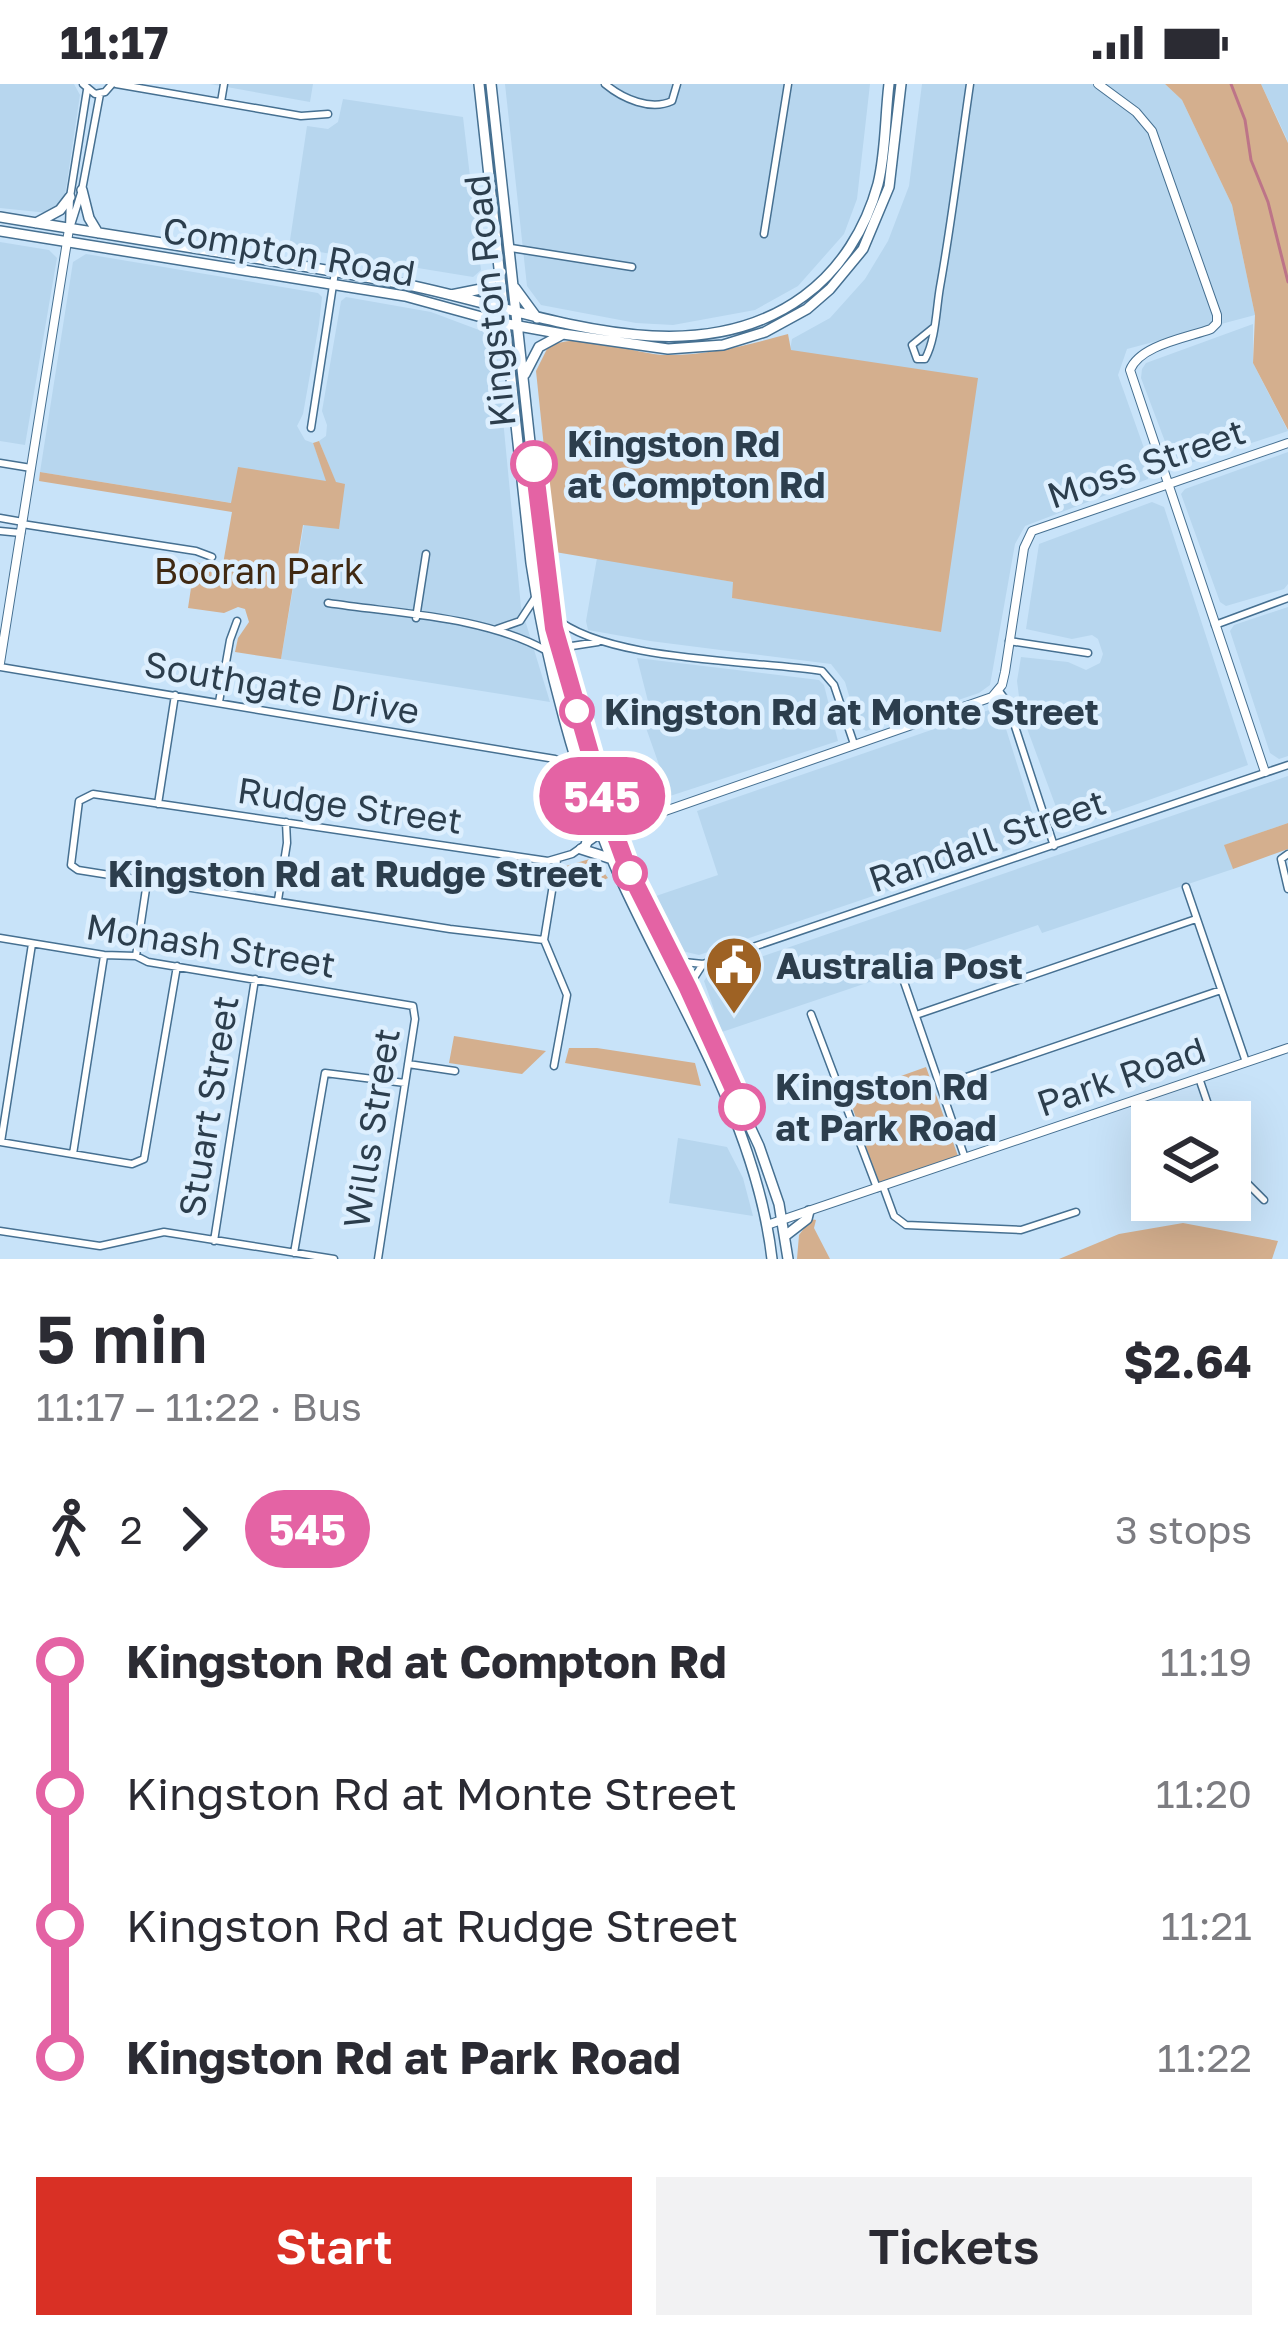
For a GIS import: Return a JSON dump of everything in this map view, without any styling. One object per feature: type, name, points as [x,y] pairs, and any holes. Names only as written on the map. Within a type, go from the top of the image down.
[{"type":"main road","name":"Kingston Road","points":[[479,84],[506,311],[515,322],[525,374],[551,615],[612,859],[677,991],[743,1143],[772,1259]]},
{"type":"main road","name":"Kingston Road","points":[[491,84],[515,288],[536,597],[548,652],[594,811],[688,987],[759,1146],[782,1220],[788,1259]]},
{"type":"main road","name":"Compton Road","points":[[515,322],[537,318],[664,337],[700,337],[753,325],[791,305],[835,267],[862,227],[880,172],[889,84]]},
{"type":"main road","name":"Compton Road","points":[[0,231],[418,299],[563,334],[668,349],[710,347],[765,332],[807,309],[849,268],[881,214],[894,159],[901,84]]},
{"type":"main road","points":[[82,190],[88,218],[98,233]]},
{"type":"main road","points":[[36,224],[60,210],[70,197]]},
{"type":"main road","name":"Compton Road","points":[[0,218],[335,272],[506,311]]},
{"type":"main road","points":[[451,296],[481,290],[501,272]]},
{"type":"main road","points":[[515,288],[537,318]]},
{"type":"main road","points":[[525,374],[538,346],[563,334]]},
{"type":"main road","points":[[594,811],[584,847],[612,859]]},
{"type":"main road","points":[[785,1235],[807,1219],[809,1211]]},
{"type":"street","points":[[69,229],[82,190],[100,94],[114,84],[301,116],[328,114]]},
{"type":"street","points":[[221,102],[224,84]]},
{"type":"street","points":[[605,84],[632,100],[660,105],[672,105],[677,84]]},
{"type":"street","points":[[764,233],[788,84]]},
{"type":"street","points":[[933,328],[912,345],[917,358],[928,356],[933,328],[970,84]]},
{"type":"street","points":[[1098,84],[1136,112],[1152,131],[1207,279],[1217,323],[1146,352],[1133,361],[1130,370],[1265,772]]},
{"type":"street","points":[[0,665],[4,617],[68,241],[85,87],[100,94]]},
{"type":"street","points":[[511,248],[632,267]]},
{"type":"street","points":[[310,428],[335,272]]},
{"type":"street","name":"Moss Street","points":[[999,691],[1029,534],[1288,442]]},
{"type":"street","points":[[0,463],[31,468]]},
{"type":"street","points":[[0,518],[22,526],[212,557]]},
{"type":"street","points":[[0,531],[22,526]]},
{"type":"street","points":[[416,617],[426,554]]},
{"type":"street","points":[[494,629],[520,621],[536,597]]},
{"type":"street","points":[[1215,625],[1288,598]]},
{"type":"street","points":[[328,603],[494,629],[548,652]]},
{"type":"street","points":[[551,615],[573,632],[602,642],[730,663],[822,671],[830,675],[854,745]]},
{"type":"street","points":[[219,702],[237,620]]},
{"type":"street","points":[[1010,641],[1088,653]]},
{"type":"street","points":[[563,663],[572,646],[602,642]]},
{"type":"street","name":"Southgate Drive","points":[[0,665],[555,759],[582,772]]},
{"type":"street","points":[[554,1066],[567,995],[544,940],[557,860],[607,830],[999,691],[1007,702],[1054,846]]},
{"type":"street","points":[[158,804],[175,694]]},
{"type":"street","points":[[555,759],[565,753],[572,739]]},
{"type":"street","name":"Randall Street","points":[[674,961],[703,964],[1288,765]]},
{"type":"street","name":"Rudge Street","points":[[148,882],[71,866],[74,817],[84,795],[557,860]]},
{"type":"street","points":[[278,900],[286,822]]},
{"type":"street","points":[[1284,856],[1288,889]]},
{"type":"street","points":[[136,956],[148,882],[544,940]]},
{"type":"street","points":[[1186,887],[1246,1062]]},
{"type":"street","points":[[916,1015],[1196,919]]},
{"type":"street","name":"Monash Street","points":[[0,938],[136,956],[413,1006]]},
{"type":"street","points":[[32,943],[0,1142],[132,1163],[144,1160],[177,967]]},
{"type":"street","points":[[73,1154],[104,955]]},
{"type":"street","points":[[688,987],[703,964]]},
{"type":"street","name":"Stuart Street","points":[[214,1241],[255,979]]},
{"type":"street","points":[[903,979],[964,1158]]},
{"type":"street","points":[[940,1085],[1221,990]]},
{"type":"street","name":"Wills Street","points":[[378,1259],[415,1019],[413,1006]]},
{"type":"street","points":[[812,1014],[894,1216],[906,1225],[1021,1230],[1076,1213]]},
{"type":"street","name":"Park Road","points":[[767,1225],[1288,1048]]},
{"type":"street","points":[[408,1064],[455,1071]]},
{"type":"street","points":[[294,1252],[326,1073],[405,1083]]},
{"type":"street","points":[[1198,1078],[1206,1101]]},
{"type":"street","points":[[1251,1187],[1264,1200]]},
{"type":"street","points":[[0,1231],[100,1246],[164,1232],[334,1259]]},
{"type":"street","points":[[260,1259],[261,1248]]},
{"type":"shaded area","points":[[0,84],[74,84],[80,95],[64,202],[48,213],[0,208]]},
{"type":"shaded area","points":[[210,84],[313,84],[310,102]]},
{"type":"shaded area","points":[[505,84],[870,84],[857,199],[844,234],[798,286],[755,310],[673,325],[541,305],[527,286]]},
{"type":"shaded area","points":[[922,84],[1165,84],[1182,100],[1232,205],[1255,315],[1127,349],[1118,375],[1150,465],[1148,479],[1025,526],[1015,544],[990,685],[979,693],[866,731],[858,726],[845,682],[831,664],[650,641],[588,630],[586,621],[597,558],[733,582],[733,598],[941,632],[790,350],[792,339],[830,318],[865,279],[888,241],[909,186]]},
{"type":"shaded area","points":[[1261,84],[1288,84],[1288,143],[1286,137]]},
{"type":"shaded area","points":[[343,99],[463,117],[481,270],[473,277],[289,247],[307,126],[328,129],[338,122]]},
{"type":"shaded area","points":[[0,242],[49,250],[57,258],[25,445],[0,441]]},
{"type":"shaded area","points":[[86,254],[318,293],[322,297],[319,324],[297,426],[305,440],[313,443],[327,481],[232,503],[40,472],[73,262]]},
{"type":"shaded area","points":[[346,297],[431,312],[495,336],[521,607],[550,702],[281,659],[304,524],[339,528],[336,483],[319,441],[326,436],[322,411],[341,301]]},
{"type":"shaded area","points":[[1253,324],[1253,363],[1288,431],[1175,468],[1141,378],[1142,369],[1146,363]]},
{"type":"shaded area","points":[[1288,452],[1288,584],[1226,606],[1220,602],[1181,494]]},
{"type":"shaded area","points":[[1152,502],[1164,507],[1248,765],[1072,827],[1063,826],[1021,712],[1017,681],[1021,657],[1068,662],[1086,670],[1100,663],[1103,654],[1092,635],[1072,639],[1026,629],[1039,544]]},
{"type":"shaded area","points":[[1288,607],[1288,756],[1279,759],[1270,753],[1230,631],[1234,625]]},
{"type":"shaded area","points":[[637,658],[819,680],[838,741],[670,796],[645,725],[653,721]]},
{"type":"shaded area","points":[[989,710],[1001,713],[1040,837],[1035,841],[699,955],[682,951],[653,897],[718,875],[697,811]]},
{"type":"shaded area","points":[[1288,776],[1288,823],[1225,845],[1233,869],[1042,933],[1038,925],[722,1032],[704,981],[708,975]]},
{"type":"shaded area","points":[[678,1138],[727,1147],[743,1178],[753,1216],[669,1203]]},
{"type":"green space","points":[[1165,84],[1261,84],[1288,143],[1288,430],[1253,363],[1255,315],[1232,205],[1182,100]]},
{"type":"green space","points":[[788,334],[791,350],[978,378],[941,632],[732,598],[733,582],[555,552],[536,371],[548,347],[576,341],[684,355]]},
{"type":"green space","name":"Booran Park","points":[[319,441],[336,482],[345,484],[339,529],[303,525],[281,659],[235,652],[249,622],[245,609],[224,613],[188,608],[195,561],[209,568],[223,564],[232,512],[39,481],[40,472],[231,503],[238,467],[326,481],[313,443]]},
{"type":"green space","points":[[1288,823],[1288,849],[1233,869],[1224,845]]},
{"type":"green space","points":[[593,858],[608,878],[586,888],[560,884],[566,866]]},
{"type":"green space","points":[[454,1036],[546,1051],[522,1074],[449,1063]]},
{"type":"green space","points":[[569,1048],[695,1063],[701,1086],[565,1063]]},
{"type":"green space","points":[[926,1067],[958,1156],[879,1184],[848,1095]]},
{"type":"green space","points":[[811,1219],[816,1220],[814,1228],[830,1259],[797,1259],[799,1235]]},
{"type":"green space","points":[[1183,1223],[1278,1241],[1272,1259],[1059,1259],[1119,1234]]},
{"type":"waterway","points":[[1231,84],[1288,282]]},
{"type":"bus line","name":"545","points":[[534,464],[554,628],[607,812],[627,867],[742,1107]]},
{"type":"place","name":"Kingston Rd at Compton Rd","points":[[534,464]]},
{"type":"place","name":"Kingston Rd at Monte Street","points":[[577,711]]},
{"type":"place","name":"Kingston Rd at Rudge Street","points":[[630,873]]},
{"type":"place","name":"Australia Post","points":[[734,1016]]},
{"type":"place","name":"Kingston Rd at Park Road","points":[[742,1107]]}]
